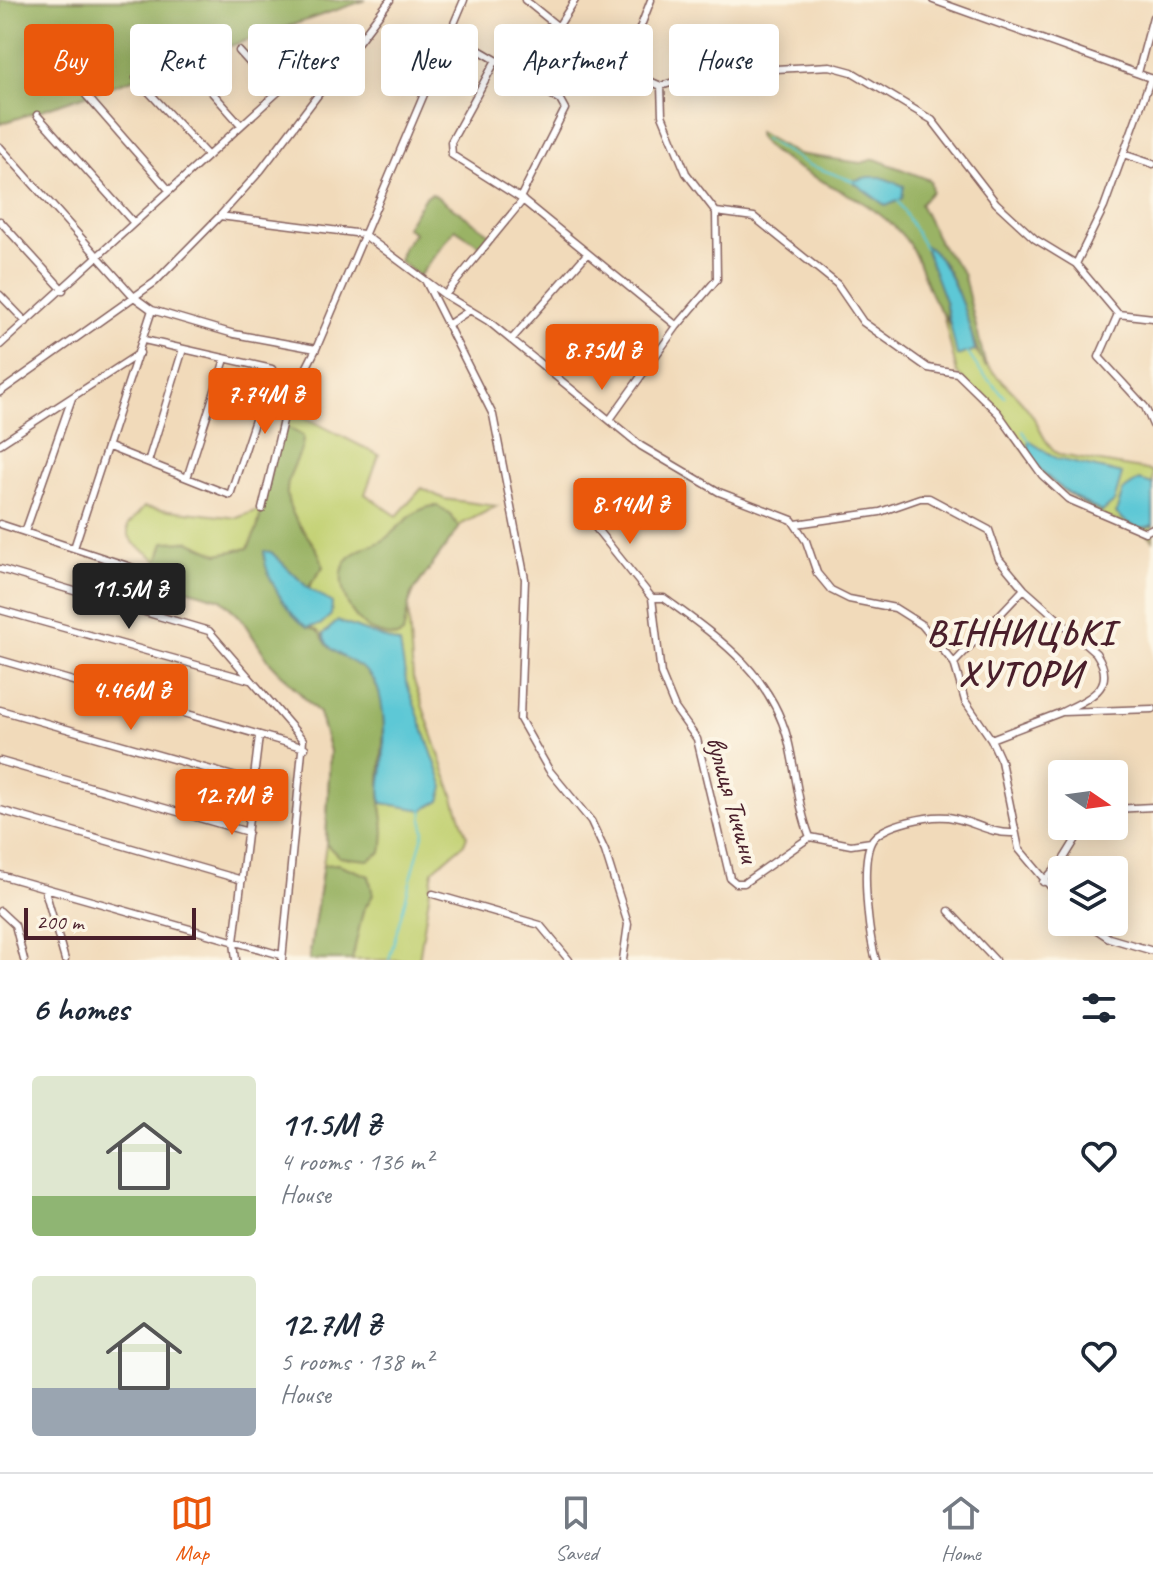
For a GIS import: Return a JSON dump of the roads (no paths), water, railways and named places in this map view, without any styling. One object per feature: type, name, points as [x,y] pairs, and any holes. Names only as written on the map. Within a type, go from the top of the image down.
[{"type":"street","points":[[0,392],[171,268],[277,150],[390,0]]},
{"type":"street","points":[[454,24],[464,0]]},
{"type":"street","points":[[525,0],[554,24]]},
{"type":"street","points":[[560,24],[575,0]]},
{"type":"street","points":[[642,24],[651,0]]},
{"type":"street","points":[[933,0],[1152,78],[1104,207],[1076,264]]},
{"type":"street","points":[[1138,73],[1153,17]]},
{"type":"street","points":[[239,51],[248,61]]},
{"type":"street","points":[[494,64],[450,152],[522,199],[677,326]]},
{"type":"street","points":[[653,83],[661,86],[702,73],[843,68],[932,120],[996,203],[1035,239],[1076,264],[1118,314],[1153,318]]},
{"type":"street","points":[[611,418],[677,326],[717,279],[716,212],[686,173],[662,115],[661,86]]},
{"type":"street","points":[[87,96],[169,190]]},
{"type":"street","points":[[153,96],[208,156]]},
{"type":"street","points":[[215,96],[241,125]]},
{"type":"street","points":[[0,345],[274,96]]},
{"type":"street","points":[[262,509],[286,408],[316,349],[423,96]]},
{"type":"street","points":[[445,295],[522,199],[565,109],[554,96]]},
{"type":"street","points":[[37,115],[134,223]]},
{"type":"street","points":[[0,147],[134,297],[152,310],[221,331],[316,349]]},
{"type":"street","points":[[1123,154],[1153,164]]},
{"type":"street","points":[[716,212],[754,217],[837,284],[863,322],[928,368],[957,373],[998,413],[1042,475],[1068,499],[1145,532],[1153,528]]},
{"type":"street","points":[[220,216],[363,234],[511,340],[611,418],[641,446],[713,488],[789,518],[796,524],[817,573],[831,590],[849,599],[903,611],[928,631],[954,663],[965,701],[991,739],[1006,777],[1013,833],[1022,855],[1048,887]]},
{"type":"street","points":[[0,221],[63,290]]},
{"type":"street","points":[[511,340],[587,254]]},
{"type":"street","points":[[425,280],[493,415],[524,569],[526,607],[518,694],[520,719],[549,770],[587,814],[605,851],[628,924],[623,960]]},
{"type":"street","points":[[0,295],[26,322]]},
{"type":"street","points":[[74,548],[152,310]]},
{"type":"street","points":[[449,324],[470,310]]},
{"type":"street","points":[[1118,314],[1099,357],[1145,407],[1153,425]]},
{"type":"street","points":[[109,447],[230,495],[272,369],[144,340]]},
{"type":"street","points":[[148,462],[183,349]]},
{"type":"street","points":[[0,444],[140,353]]},
{"type":"street","points":[[187,478],[225,359]]},
{"type":"street","points":[[25,532],[72,398]]},
{"type":"street","points":[[796,524],[880,512],[920,498],[929,498],[989,530],[999,559],[1024,589],[1096,653],[1103,664],[1105,676],[1100,689],[1062,712],[991,739]]},
{"type":"street","points":[[587,502],[596,529],[652,598],[664,598],[732,647],[748,665],[787,736],[810,837],[851,845],[871,842]]},
{"type":"street","points":[[0,524],[143,571],[146,576],[137,609]]},
{"type":"street","points":[[0,569],[209,631],[303,740],[305,748],[281,957],[0,875]]},
{"type":"street","points":[[954,663],[1024,589]]},
{"type":"street","name":"вулиця Тичини","points":[[652,598],[661,674],[675,708],[697,739],[730,878],[736,883],[744,883],[810,837]]},
{"type":"street","points":[[0,610],[250,680]]},
{"type":"street","points":[[0,660],[305,748]]},
{"type":"street","points":[[1062,712],[1153,709]]},
{"type":"street","points":[[0,710],[254,782]]},
{"type":"street","points":[[236,960],[234,942],[259,736]]},
{"type":"street","points":[[0,761],[248,832]]},
{"type":"street","points":[[1128,808],[1153,807]]},
{"type":"street","points":[[0,810],[242,880]]},
{"type":"street","points":[[876,960],[869,926],[867,858],[871,842],[880,832],[929,817],[949,817],[994,832],[1013,833]]},
{"type":"street","points":[[1043,882],[1063,860],[1075,840]]},
{"type":"street","points":[[44,887],[65,960]]},
{"type":"street","points":[[433,894],[540,925],[569,960]]},
{"type":"street","points":[[0,911],[15,925],[24,960]]},
{"type":"street","points":[[949,911],[995,960]]},
{"type":"street","points":[[1106,936],[1153,951]]},
{"type":"water","points":[[881,177],[904,186],[902,199],[886,206],[852,181]]},
{"type":"water","points":[[924,245],[950,276],[975,350],[957,356],[945,301]]},
{"type":"water","points":[[1029,441],[1058,459],[1122,474],[1114,502],[1102,512],[1055,484],[1035,463]]},
{"type":"water","points":[[1139,480],[1153,484],[1153,525],[1148,527],[1133,525],[1116,513],[1123,491]]},
{"type":"water","points":[[264,551],[271,552],[308,588],[332,603],[331,615],[320,625],[307,627],[285,604],[272,582]]},
{"type":"water","points":[[338,621],[400,644],[406,681],[444,787],[440,801],[423,810],[382,803],[380,789],[384,735],[379,693],[364,669],[331,649],[326,642],[323,634]]},
{"type":"waterway","points":[[764,139],[809,165],[853,181]]},
{"type":"waterway","points":[[898,201],[925,248]]},
{"type":"waterway","points":[[966,350],[980,371],[1005,397]]},
{"type":"waterway","points":[[1023,431],[1030,442]]},
{"type":"waterway","points":[[389,960],[424,831],[422,809]]},
{"type":"district","name":"ВІННИЦЬКІ ХУТОРИ","points":[[1021,652]]}]
